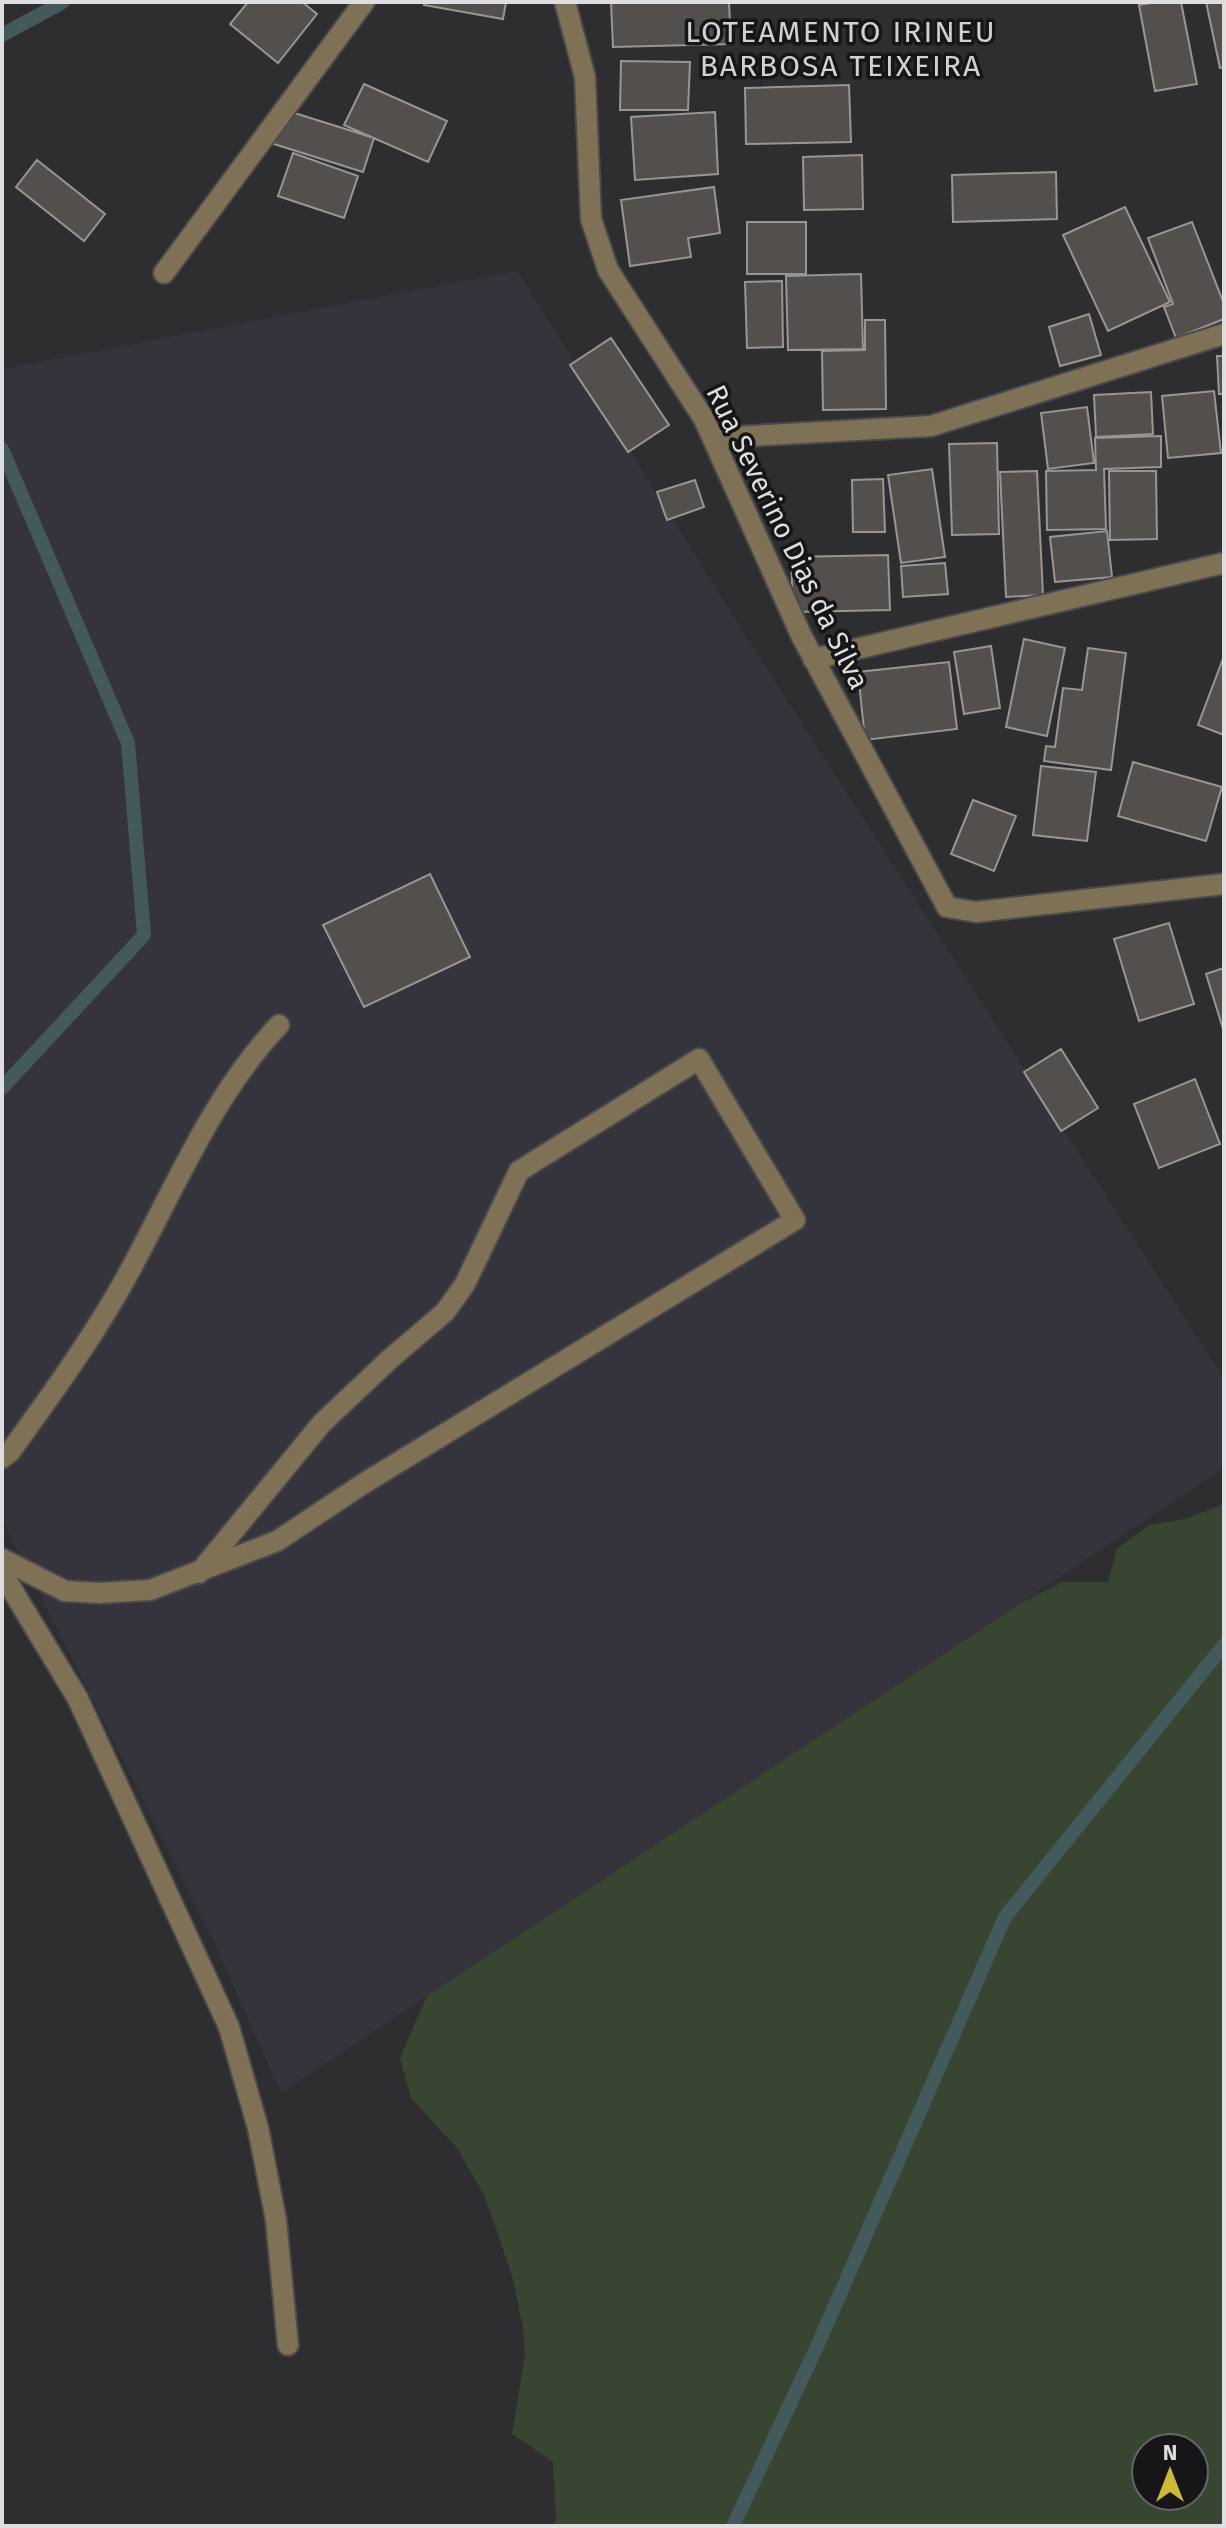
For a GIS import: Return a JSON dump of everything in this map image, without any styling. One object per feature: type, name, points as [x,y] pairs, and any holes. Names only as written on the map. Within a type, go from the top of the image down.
[{"type":"street","points":[[164,273],[364,2]]},
{"type":"street","name":"Rua Severino Dias da Silva","points":[[565,2],[585,77],[591,219],[608,270],[704,419],[813,659],[947,907],[976,912],[1224,884]]},
{"type":"street","points":[[713,438],[931,426],[1224,334]]},
{"type":"street","points":[[813,659],[1224,563]]},
{"type":"street","points":[[2,1458],[10,1452],[54,1391],[121,1287],[178,1176],[215,1113],[255,1050],[279,1025]]},
{"type":"street","points":[[2,1559],[65,1591],[150,1590],[199,1573],[277,1541],[366,1482],[795,1220],[699,1059],[519,1171],[465,1284],[445,1312],[322,1423],[199,1573]]},
{"type":"street","points":[[2,1573],[78,1699],[229,2027],[258,2128],[276,2220],[288,2345]]},
{"type":"shaded area","points":[[517,271],[743,632],[1224,1379],[1224,1468],[281,2093],[211,1935],[2,1519],[2,369]]},
{"type":"green space","points":[[1224,1504],[1224,2526],[550,2526],[556,2521],[553,2462],[512,2434],[525,2354],[512,2275],[484,2195],[457,2148],[411,2098],[400,2058],[427,1996],[1021,1603],[1062,1582],[1108,1582],[1117,1549],[1149,1525],[1185,1519]]},
{"type":"building","points":[[248,2],[302,2],[317,14],[278,63],[230,24]]},
{"type":"building","points":[[425,2],[506,2],[503,19],[424,5]]},
{"type":"building","points":[[611,2],[729,2],[731,44],[613,47]]},
{"type":"building","points":[[1181,2],[1197,84],[1155,91],[1139,5]]},
{"type":"building","points":[[1206,2],[1224,2],[1224,67],[1220,68]]},
{"type":"building","points":[[621,61],[690,62],[688,110],[620,110]]},
{"type":"building","points":[[364,84],[447,121],[428,162],[344,125]]},
{"type":"building","points":[[849,85],[851,142],[746,144],[745,88]]},
{"type":"building","points":[[285,110],[374,138],[363,172],[274,144]]},
{"type":"building","points":[[715,112],[718,174],[635,180],[631,117]]},
{"type":"building","points":[[293,153],[358,176],[344,218],[278,196]]},
{"type":"building","points":[[862,155],[863,209],[804,210],[803,157]]},
{"type":"building","points":[[37,160],[105,214],[84,241],[16,187]]},
{"type":"building","points":[[1056,172],[1057,219],[953,222],[952,175]]},
{"type":"building","points":[[714,187],[720,233],[688,238],[691,257],[630,266],[621,200]]},
{"type":"building","points":[[1125,207],[1170,302],[1108,331],[1063,235]]},
{"type":"building","points":[[747,222],[806,222],[806,274],[747,274]]},
{"type":"building","points":[[1192,222],[1224,304],[1224,319],[1176,338],[1164,307],[1173,304],[1148,238]]},
{"type":"building","points":[[861,274],[863,349],[788,350],[786,276]]},
{"type":"building","points":[[782,281],[783,347],[747,348],[745,282]]},
{"type":"building","points":[[1089,314],[1101,355],[1060,366],[1049,327]]},
{"type":"building","points":[[865,320],[885,320],[886,409],[823,410],[822,351],[865,350]]},
{"type":"building","points":[[611,338],[669,425],[628,452],[570,365]]},
{"type":"building","points":[[1217,356],[1224,356],[1224,394],[1219,394]]},
{"type":"building","points":[[1214,391],[1221,453],[1168,458],[1162,396]]},
{"type":"building","points":[[1151,392],[1153,434],[1096,437],[1094,395]]},
{"type":"building","points":[[1087,407],[1094,463],[1048,469],[1041,413]]},
{"type":"building","points":[[1161,436],[1161,467],[1104,469],[1106,529],[1047,530],[1046,471],[1096,470],[1095,438]]},
{"type":"building","points":[[997,443],[999,534],[952,535],[949,444]]},
{"type":"building","points":[[932,469],[945,557],[901,563],[888,475]]},
{"type":"building","points":[[1037,471],[1043,595],[1006,597],[1000,472]]},
{"type":"building","points":[[1109,471],[1156,471],[1157,539],[1110,540]]},
{"type":"building","points":[[883,479],[885,532],[853,532],[852,480]]},
{"type":"building","points":[[695,480],[704,507],[667,520],[657,492]]},
{"type":"building","points":[[1107,531],[1112,577],[1055,582],[1050,537]]},
{"type":"building","points":[[888,555],[890,610],[793,612],[791,557]]},
{"type":"building","points":[[945,563],[948,594],[903,597],[901,566]]},
{"type":"building","points":[[1024,639],[1065,648],[1047,736],[1006,727]]},
{"type":"building","points":[[991,646],[1000,708],[964,714],[954,652]]},
{"type":"building","points":[[1088,648],[1126,653],[1111,770],[1044,761],[1046,746],[1055,747],[1063,688],[1082,690]]},
{"type":"building","points":[[1224,656],[1224,735],[1198,725]]},
{"type":"building","points":[[949,662],[957,729],[865,740],[858,672]]},
{"type":"building","points":[[1133,762],[1222,787],[1206,841],[1118,816]]},
{"type":"building","points":[[1041,766],[1096,772],[1087,841],[1033,835]]},
{"type":"building","points":[[973,800],[1016,816],[994,871],[951,854]]},
{"type":"building","points":[[430,874],[470,957],[364,1007],[323,925]]},
{"type":"building","points":[[1169,923],[1194,1004],[1139,1021],[1114,939]]},
{"type":"building","points":[[1224,968],[1224,1032],[1206,974]]},
{"type":"building","points":[[1061,1049],[1098,1108],[1061,1131],[1024,1072]]},
{"type":"building","points":[[1195,1079],[1220,1144],[1159,1168],[1134,1104]]},
{"type":"waterway","points":[[2,35],[63,2]]},
{"type":"waterway","points":[[2,449],[128,743],[144,935],[2,1088]]},
{"type":"waterway","points":[[733,2526],[819,2342],[1005,1917],[1224,1645]]},
{"type":"district","name":"LOTEAMENTO IRINEU BARBOSA TEIXEIRA","points":[[841,49]]}]
